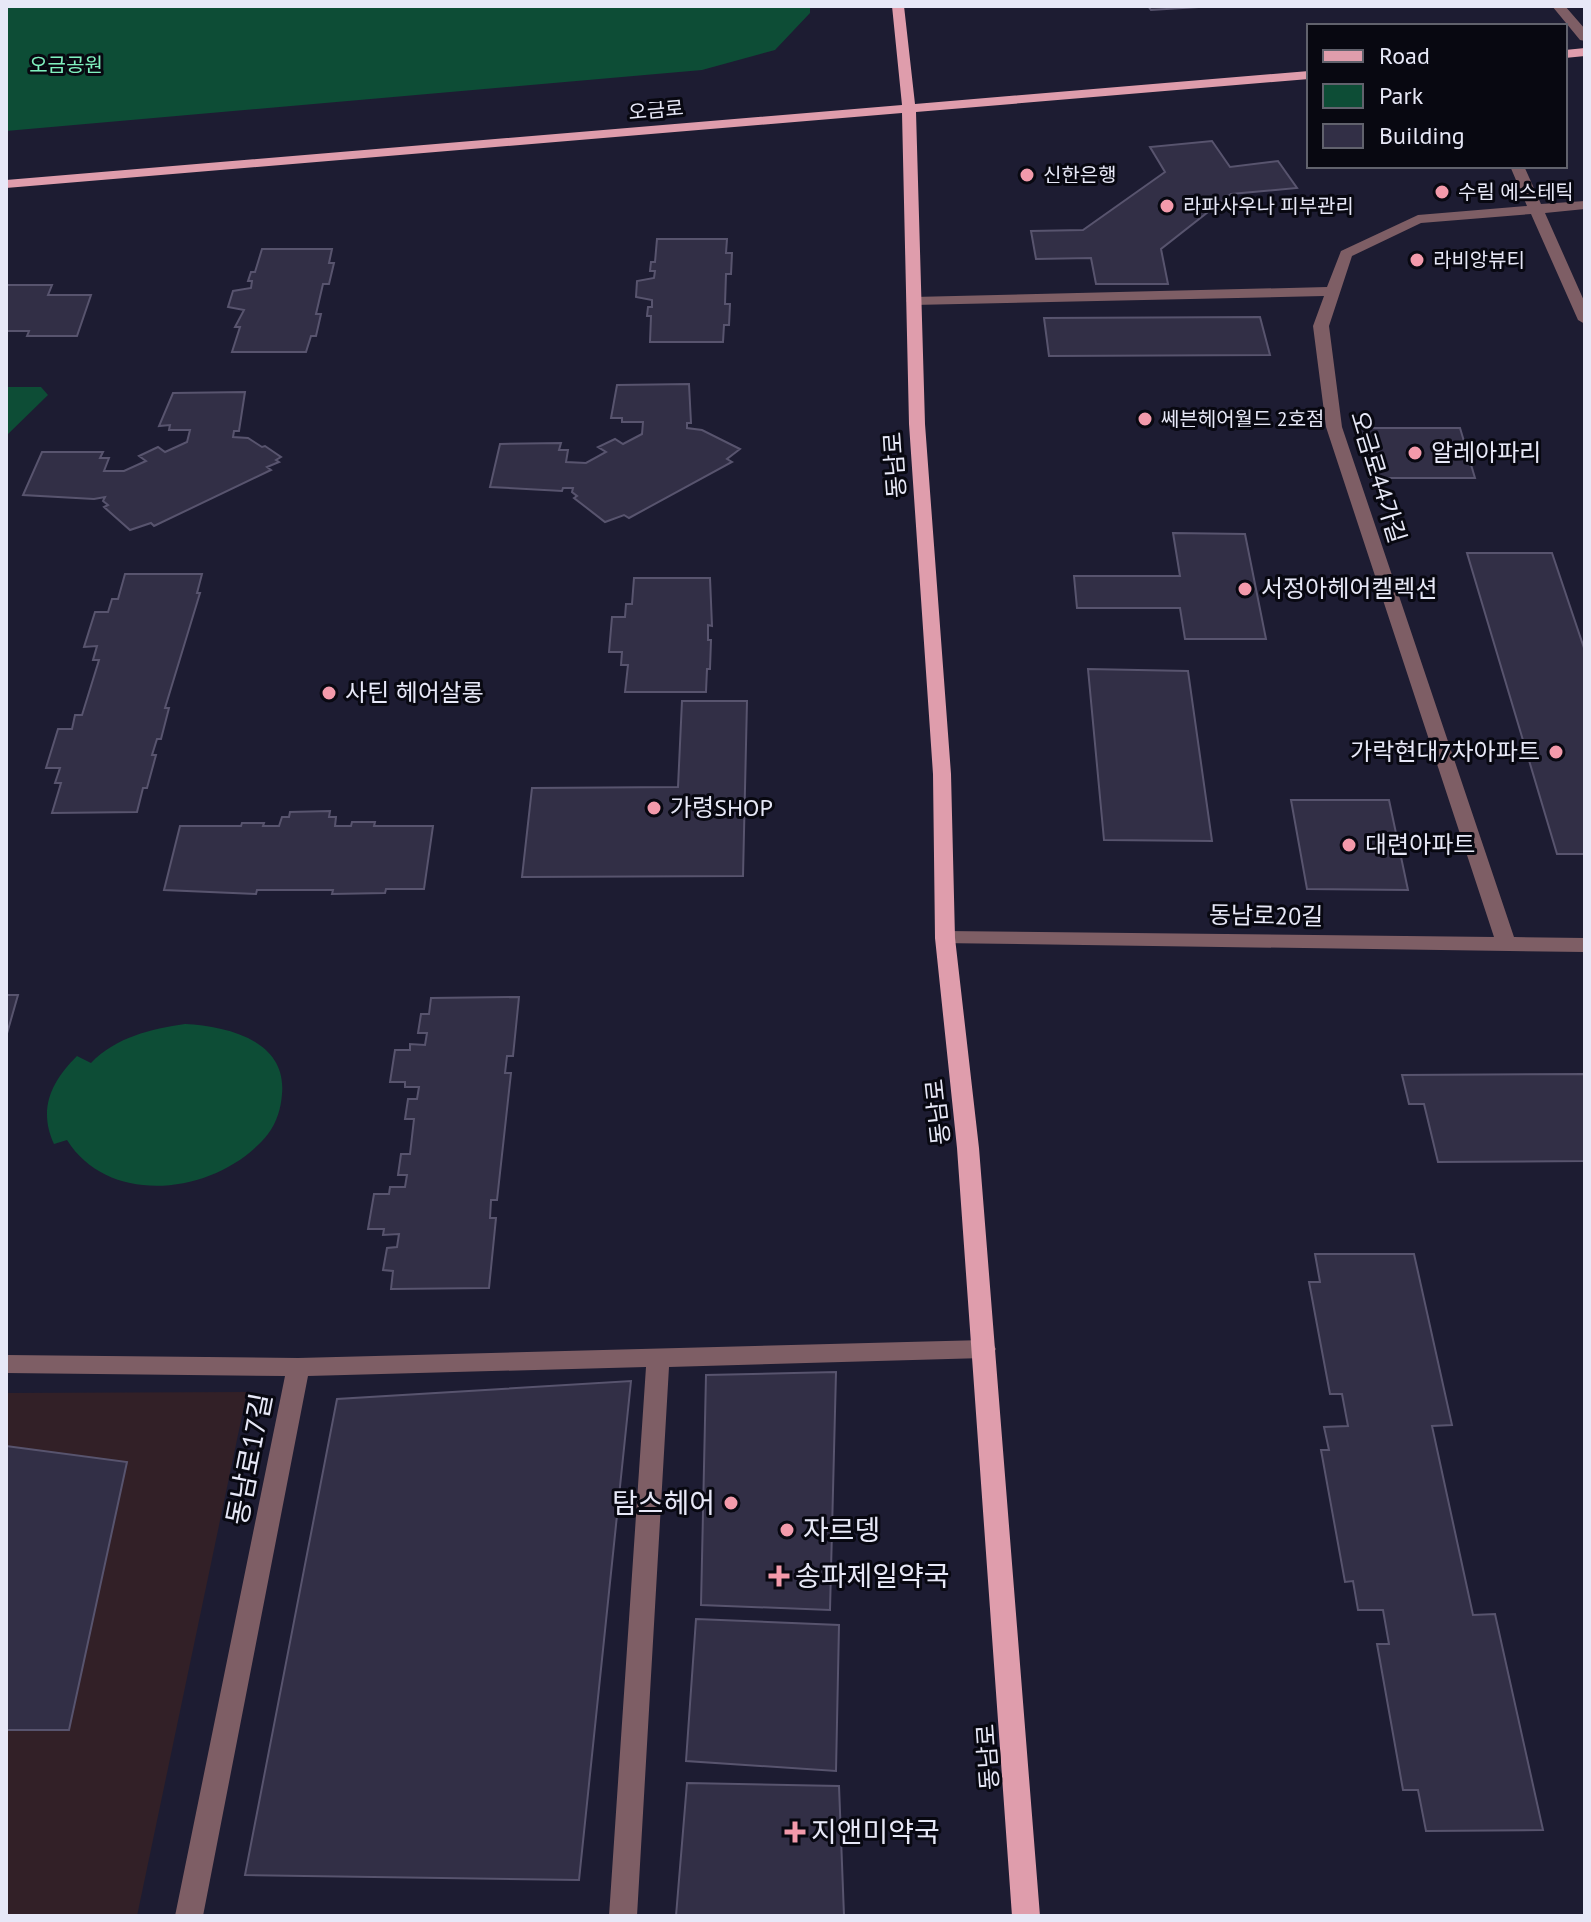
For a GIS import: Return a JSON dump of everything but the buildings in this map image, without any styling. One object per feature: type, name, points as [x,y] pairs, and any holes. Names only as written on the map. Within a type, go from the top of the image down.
[{"type":"main road","name":"동남로","points":[[898,6],[909,111],[917,424],[942,774],[945,938],[968,1148],[1026,1916]]},
{"type":"main road","name":"오금로","points":[[6,184],[909,111],[1307,75]]},
{"type":"street","points":[[1558,6],[1585,37]]},
{"type":"street","points":[[1518,168],[1585,320]]},
{"type":"street","name":"오금로44가길","points":[[1507,946],[1334,427],[1321,326],[1346,254],[1418,219],[1585,205]]},
{"type":"street","points":[[913,301],[1331,291]]},
{"type":"street","name":"동남로20길","points":[[945,938],[1585,945]]},
{"type":"street","points":[[6,1364],[298,1367],[984,1349]]},
{"type":"street","points":[[623,1916],[658,1358]]},
{"type":"street","name":"동남로17길","points":[[189,1916],[298,1367]]},
{"type":"shaded area","points":[[247,1392],[137,1916],[6,1916],[6,1393]]},
{"type":"green space","name":"오금공원","points":[[6,6],[810,6],[810,13],[775,50],[702,70],[6,131]]},
{"type":"green space","points":[[6,387],[41,387],[48,395],[6,436]]},
{"type":"green space","points":[[185,1024],[235,1033],[264,1049],[275,1061],[281,1076],[280,1110],[268,1134],[248,1154],[223,1170],[195,1180],[166,1185],[138,1184],[110,1177],[86,1162],[67,1140],[54,1144],[49,1131],[47,1108],[54,1086],[77,1056],[91,1063],[111,1047],[135,1036]]},
{"type":"place","name":"신한은행","points":[[1027,175]]},
{"type":"place","name":"수림 에스테틱","points":[[1442,192]]},
{"type":"place","name":"라파사우나 피부관리","points":[[1167,206]]},
{"type":"place","name":"라비앙뷰티","points":[[1417,260]]},
{"type":"place","name":"쎄븐헤어월드 2호점","points":[[1145,419]]},
{"type":"place","name":"알레아파리","points":[[1415,453]]},
{"type":"place","name":"서정아헤어켈렉션","points":[[1245,589]]},
{"type":"place","name":"사틴 헤어살롱","points":[[329,693]]},
{"type":"place","name":"가락현대7차아파트","points":[[1556,752]]},
{"type":"place","name":"가령SHOP","points":[[654,808]]},
{"type":"place","name":"대련아파트","points":[[1349,845]]},
{"type":"place","name":"탐스헤어","points":[[731,1503]]},
{"type":"place","name":"자르뎅","points":[[787,1530]]},
{"type":"place","name":"송파제일약국","points":[[779,1576]]},
{"type":"place","name":"지앤미약국","points":[[795,1832]]}]
